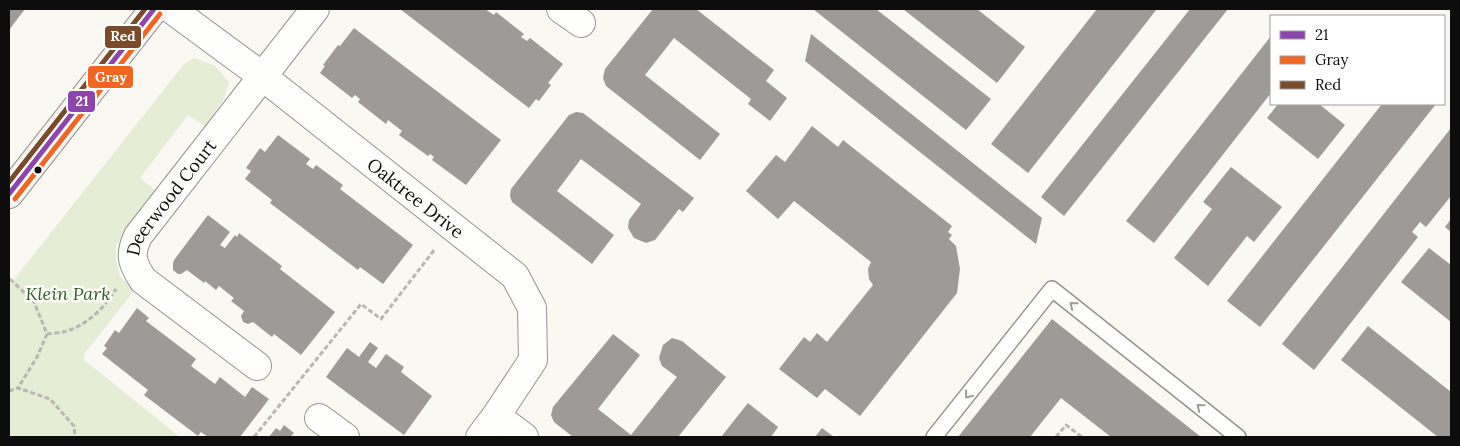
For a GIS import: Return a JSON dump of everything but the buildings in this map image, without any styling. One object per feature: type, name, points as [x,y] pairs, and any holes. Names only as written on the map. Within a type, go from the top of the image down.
[{"type":"main road","points":[[9,194],[154,9]]},
{"type":"street","name":"Oaktree Drive","points":[[171,9],[262,76],[515,276],[532,308],[533,360],[480,437]]},
{"type":"street","name":"Deerwood Court","points":[[257,366],[143,280],[134,267],[132,257],[133,246],[138,236],[315,9]]},
{"type":"street","points":[[496,416],[524,437]]},
{"type":"street","points":[[319,418],[345,437]]},
{"type":"lane","points":[[934,437],[1052,289],[1238,437]]},
{"type":"path","points":[[254,437],[362,304],[381,319],[452,227]]},
{"type":"path","points":[[47,334],[69,330],[94,317],[134,267]]},
{"type":"path","points":[[10,279],[34,302],[47,334],[37,357],[18,388]]},
{"type":"path","points":[[9,391],[18,388],[50,399],[74,426],[75,437]]},
{"type":"path","points":[[1056,437],[1066,425],[1082,437]]},
{"type":"green space","name":"Klein Park","points":[[194,58],[215,66],[229,82],[224,99],[205,126],[188,115],[140,178],[156,191],[116,245],[116,259],[120,276],[134,291],[85,353],[84,360],[180,437],[9,437],[9,286],[184,64]]},
{"type":"transit line","name":"Red","points":[[9,182],[145,9]]},
{"type":"transit line","name":"21","points":[[9,194],[154,9]]},
{"type":"transit line","name":"Gray","points":[[15,199],[160,14]]}]
